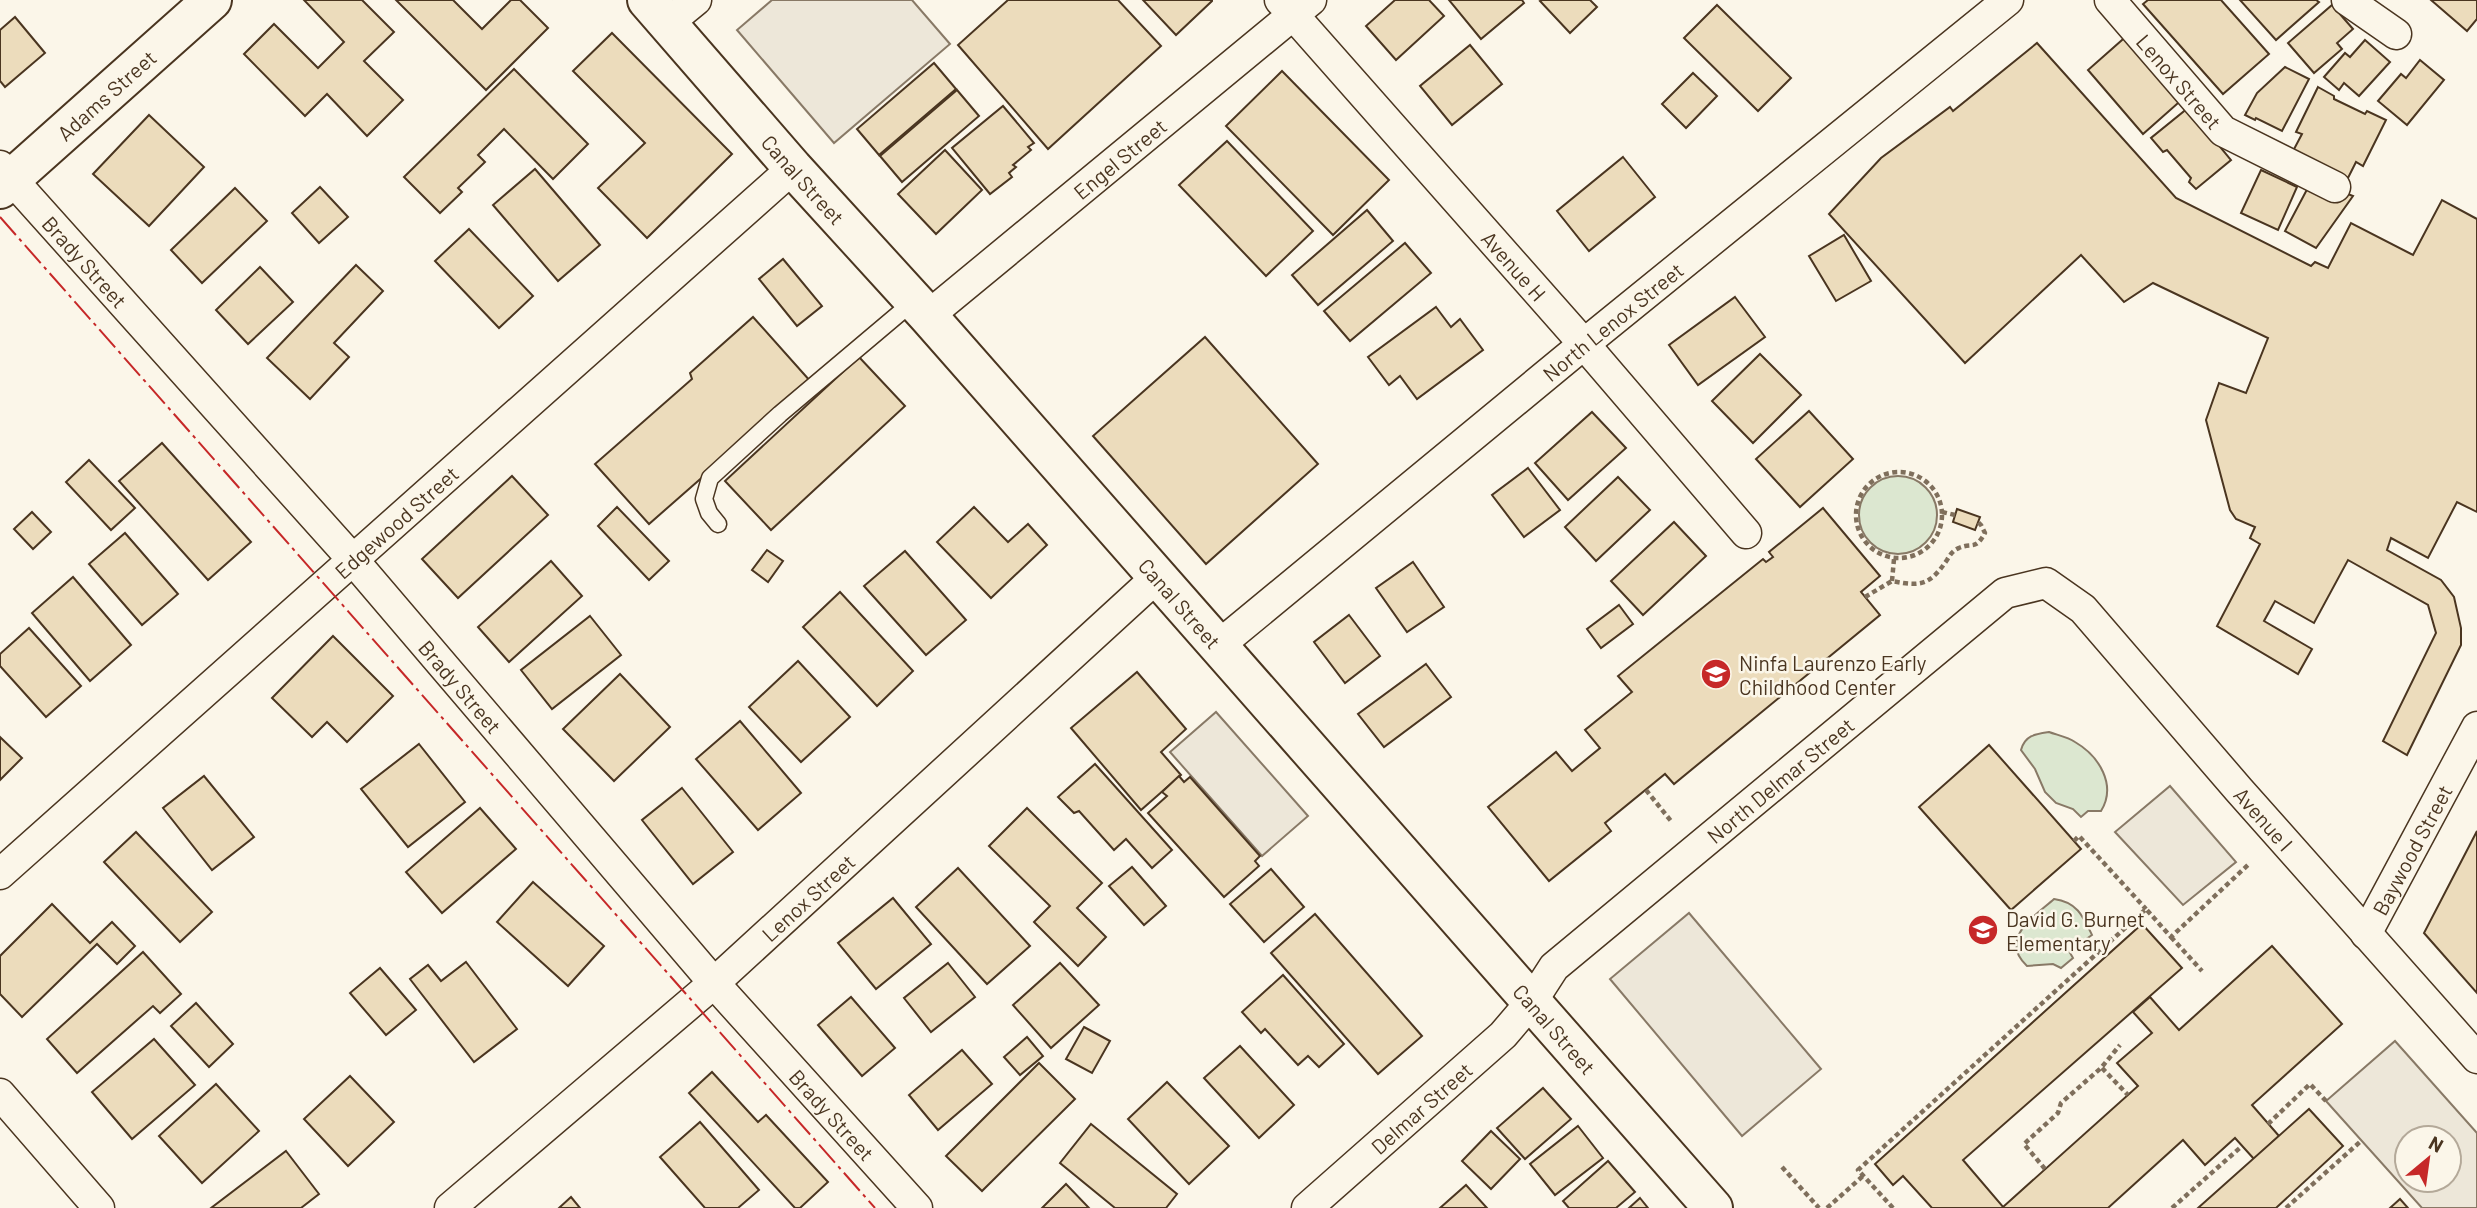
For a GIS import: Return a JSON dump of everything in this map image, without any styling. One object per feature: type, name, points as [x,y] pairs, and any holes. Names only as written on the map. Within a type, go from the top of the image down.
[{"type":"street","name":"Adams Street","points":[[4,178],[212,0]]},
{"type":"street","name":"North Lenox Street","points":[[1218,646],[1584,344],[2008,0]]},
{"type":"street","name":"Lenox Street","points":[[2110,0],[2223,131],[2335,187]]},
{"type":"street","points":[[2349,1],[2396,34]]},
{"type":"street","name":"Avenue H","points":[[1295,5],[1746,533]]},
{"type":"street","name":"Engel Street","points":[[921,309],[1295,5]]},
{"type":"street","name":"Canal Street","points":[[671,8],[793,168],[921,309],[1713,1208]]},
{"type":"street","name":"Edgewood Street","points":[[0,874],[793,168]]},
{"type":"street","name":"Brady Street","points":[[4,178],[354,561],[714,983],[916,1208]]},
{"type":"street","name":"Lenox Street","points":[[450,1208],[714,983],[1157,577]]},
{"type":"street","name":"Avenue I","points":[[2046,583],[2083,609],[2238,790],[2477,1058]]},
{"type":"street","name":"North Delmar Street","points":[[1532,1001],[1554,967],[1563,959],[2005,593],[2046,583]]},
{"type":"street","name":"Baywood Street","points":[[2366,934],[2477,727]]},
{"type":"street","name":"Delmar Street","points":[[1307,1208],[1503,1035],[1532,1001]]},
{"type":"street","points":[[0,1094],[99,1208]]},
{"type":"lane","points":[[718,524],[709,513],[704,499],[710,478],[780,414],[921,309]]},
{"type":"path","points":[[1902,471],[1916,475],[1937,493],[1942,512],[1939,533],[1931,544],[1921,553],[1908,558],[1894,559],[1879,555],[1867,545],[1859,533],[1855,519],[1860,497],[1873,479],[1902,471]]},
{"type":"path","points":[[1942,512],[1955,515]]},
{"type":"path","points":[[1865,597],[1892,581],[1921,584],[1937,576],[1952,552],[1959,547],[1973,547],[1980,542],[1985,533],[1982,525],[1978,523]]},
{"type":"path","points":[[1892,581],[1894,559]]},
{"type":"path","points":[[1646,790],[1671,821]]},
{"type":"path","points":[[2074,841],[2078,836],[2202,971]]},
{"type":"path","points":[[2171,937],[2249,864]]},
{"type":"path","points":[[1893,1208],[1858,1171],[1917,1122],[2146,909]]},
{"type":"path","points":[[2045,1169],[2024,1144],[2058,1113],[2061,1103],[2101,1068],[2120,1045]]},
{"type":"path","points":[[2101,1068],[2128,1095]]},
{"type":"path","points":[[2268,1124],[2310,1084],[2326,1101]]},
{"type":"path","points":[[2286,1208],[2361,1142]]},
{"type":"path","points":[[2172,1208],[2242,1146]]},
{"type":"path","points":[[1782,1167],[1819,1208]]},
{"type":"path","points":[[1827,1208],[1863,1176]]},
{"type":"green space","points":[[1898,476],[1913,479],[1926,487],[1934,500],[1937,515],[1934,530],[1926,543],[1913,551],[1898,554],[1883,551],[1870,543],[1862,530],[1859,515],[1862,500],[1870,487],[1883,479]]},
{"type":"green space","points":[[2049,732],[2075,742],[2098,763],[2106,781],[2107,791],[2101,811],[2088,811],[2081,817],[2073,809],[2056,803],[2045,792],[2035,769],[2021,750],[2028,738]]},
{"type":"green space","points":[[2054,899],[2074,907],[2092,935],[2069,951],[2073,958],[2061,968],[2053,964],[2027,966],[2016,947],[2018,938],[2029,921]]},
{"type":"shaded area","points":[[772,0],[912,0],[950,44],[834,143],[737,30]]},
{"type":"shaded area","points":[[1216,712],[1308,816],[1262,856],[1170,752]]},
{"type":"shaded area","points":[[2170,786],[2236,862],[2183,905],[2115,832]]},
{"type":"shaded area","points":[[1689,913],[1821,1069],[1742,1136],[1610,979]]},
{"type":"shaded area","points":[[2395,1041],[2477,1133],[2477,1208],[2422,1208],[2409,1194],[2463,1194],[2463,1124],[2393,1124],[2393,1176],[2326,1101]]},
{"type":"building","points":[[304,0],[362,0],[394,32],[364,61],[403,100],[367,136],[327,94],[305,116],[244,54],[274,24],[318,68],[344,42]]},
{"type":"building","points":[[396,0],[453,0],[482,29],[511,0],[520,0],[548,28],[486,90]]},
{"type":"building","points":[[1008,0],[1118,0],[1161,46],[1048,149],[958,45]]},
{"type":"building","points":[[1143,0],[1212,0],[1212,1],[1176,35]]},
{"type":"building","points":[[1395,0],[1429,0],[1444,16],[1396,60],[1366,26]]},
{"type":"building","points":[[1449,0],[1522,0],[1524,3],[1481,39]]},
{"type":"building","points":[[1590,0],[1597,7],[1570,33],[1540,1]]},
{"type":"building","points":[[2148,0],[2221,0],[2269,54],[2223,94],[2143,4]]},
{"type":"building","points":[[2240,0],[2316,0],[2319,2],[2276,40]]},
{"type":"building","points":[[2431,0],[2477,0],[2477,19],[2467,31]]},
{"type":"building","points":[[1717,5],[1791,78],[1758,111],[1684,38]]},
{"type":"building","points":[[2332,5],[2353,29],[2337,43],[2342,49],[2314,73],[2288,43]]},
{"type":"building","points":[[15,17],[45,53],[5,87],[0,81],[0,30]]},
{"type":"building","points":[[612,33],[732,154],[647,238],[598,188],[645,143],[573,71]]},
{"type":"building","points":[[2130,33],[2186,96],[2143,134],[2088,70]]},
{"type":"building","points":[[2365,40],[2390,62],[2359,96],[2344,83],[2339,90],[2324,77],[2345,53],[2350,57]]},
{"type":"building","points":[[2037,43],[2176,198],[2311,266],[2315,262],[2328,268],[2351,223],[2413,255],[2442,200],[2477,219],[2477,512],[2457,502],[2428,558],[2391,538],[2387,550],[2441,580],[2454,597],[2461,628],[2461,645],[2407,755],[2383,741],[2436,633],[2428,605],[2348,560],[2314,623],[2275,601],[2264,621],[2312,649],[2298,674],[2217,626],[2260,544],[2250,538],[2255,527],[2236,519],[2230,510],[2206,420],[2219,383],[2246,393],[2268,338],[2153,283],[2124,302],[2081,255],[1965,363],[1829,214],[1881,158],[1950,107],[1953,111]]},
{"type":"building","points":[[1470,45],[1502,84],[1452,125],[1420,86]]},
{"type":"building","points":[[2420,60],[2444,80],[2407,125],[2378,101],[2401,74],[2406,78]]},
{"type":"building","points":[[934,63],[956,89],[879,155],[857,129]]},
{"type":"building","points":[[2285,67],[2309,79],[2282,131],[2245,115],[2257,93]]},
{"type":"building","points":[[514,69],[588,144],[553,179],[504,129],[478,155],[485,162],[458,188],[462,192],[440,213],[404,177]]},
{"type":"building","points":[[1282,71],[1389,180],[1333,235],[1226,126]]},
{"type":"building","points":[[1693,73],[1717,96],[1686,128],[1662,104]]},
{"type":"building","points":[[2318,87],[2334,96],[2334,99],[2365,114],[2367,111],[2386,120],[2363,166],[2356,162],[2348,178],[2293,151],[2302,134],[2296,132]]},
{"type":"building","points":[[957,90],[979,116],[902,182],[880,156]]},
{"type":"building","points":[[1003,106],[1034,143],[1028,147],[1031,150],[1013,165],[1016,167],[1009,173],[1012,177],[990,194],[952,148]]},
{"type":"building","points":[[2188,108],[2231,160],[2196,189],[2189,182],[2191,178],[2167,150],[2163,152],[2151,138]]},
{"type":"building","points":[[149,115],[204,167],[149,226],[93,174]]},
{"type":"building","points":[[1227,141],[1313,231],[1266,276],[1179,185]]},
{"type":"building","points":[[945,150],[982,190],[936,234],[898,194]]},
{"type":"building","points":[[1623,157],[1655,197],[1589,251],[1557,211]]},
{"type":"building","points":[[535,169],[600,245],[558,281],[493,205]]},
{"type":"building","points":[[2261,170],[2297,187],[2278,230],[2241,213]]},
{"type":"building","points":[[2312,180],[2353,196],[2316,248],[2285,231]]},
{"type":"building","points":[[320,187],[348,217],[319,243],[292,213]]},
{"type":"building","points":[[235,188],[267,221],[202,283],[171,250]]},
{"type":"building","points":[[1367,210],[1393,241],[1318,305],[1292,275]]},
{"type":"building","points":[[469,229],[533,296],[499,328],[435,261]]},
{"type":"building","points":[[1844,235],[1871,281],[1836,301],[1809,256]]},
{"type":"building","points":[[1405,243],[1431,273],[1350,341],[1324,311]]},
{"type":"building","points":[[783,259],[822,306],[797,326],[759,279]]},
{"type":"building","points":[[356,265],[383,291],[334,343],[349,357],[310,399],[267,358]]},
{"type":"building","points":[[260,267],[293,302],[248,344],[216,310]]},
{"type":"building","points":[[1735,297],[1765,337],[1698,385],[1669,345]]},
{"type":"building","points":[[1436,307],[1451,327],[1460,319],[1483,350],[1417,399],[1400,376],[1389,385],[1368,357]]},
{"type":"building","points":[[753,317],[811,382],[649,524],[595,464],[692,379],[690,373]]},
{"type":"building","points":[[1205,337],[1318,464],[1206,564],[1093,436]]},
{"type":"building","points":[[1760,354],[1801,395],[1753,443],[1712,401]]},
{"type":"building","points":[[859,357],[905,406],[771,530],[725,481]]},
{"type":"building","points":[[1809,411],[1853,459],[1800,507],[1756,459]]},
{"type":"building","points":[[1592,412],[1626,448],[1568,500],[1535,463]]},
{"type":"building","points":[[162,443],[251,542],[208,580],[119,481]]},
{"type":"building","points":[[89,460],[135,508],[111,530],[66,482]]},
{"type":"building","points":[[1528,468],[1560,510],[1524,537],[1492,495]]},
{"type":"building","points":[[512,476],[548,515],[458,598],[422,559]]},
{"type":"building","points":[[1618,477],[1650,510],[1596,561],[1565,527]]},
{"type":"building","points":[[617,507],[669,561],[649,580],[598,526]]},
{"type":"building","points":[[974,507],[1008,542],[1028,524],[1047,545],[991,598],[937,542]]},
{"type":"building","points":[[1823,508],[1880,576],[1861,592],[1880,615],[1674,784],[1665,774],[1605,823],[1611,831],[1549,881],[1488,807],[1556,752],[1572,771],[1600,748],[1585,730],[1632,692],[1618,676],[1763,559],[1766,562],[1773,557],[1769,552]]},
{"type":"building","points":[[1957,509],[1980,517],[1975,530],[1953,522]]},
{"type":"building","points":[[32,512],[51,532],[33,549],[14,529]]},
{"type":"building","points":[[1674,522],[1706,556],[1643,615],[1611,581]]},
{"type":"building","points":[[125,533],[178,594],[142,625],[89,564]]},
{"type":"building","points":[[767,550],[783,561],[768,582],[752,570]]},
{"type":"building","points":[[905,551],[966,620],[926,655],[864,586]]},
{"type":"building","points":[[551,561],[582,596],[509,662],[478,627]]},
{"type":"building","points":[[1413,562],[1444,607],[1407,632],[1376,588]]},
{"type":"building","points":[[73,577],[131,645],[90,681],[32,613]]},
{"type":"building","points":[[840,592],[913,671],[877,706],[803,627]]},
{"type":"building","points":[[1619,605],[1633,624],[1601,648],[1587,629]]},
{"type":"building","points":[[1349,615],[1380,656],[1345,683],[1314,642]]},
{"type":"building","points":[[590,616],[621,655],[552,709],[521,670]]},
{"type":"building","points":[[29,628],[81,686],[46,717],[0,666],[0,654]]},
{"type":"building","points":[[333,636],[393,696],[347,742],[327,722],[312,737],[272,698]]},
{"type":"building","points":[[798,661],[850,717],[801,762],[749,707]]},
{"type":"building","points":[[1426,664],[1451,697],[1384,747],[1358,714]]},
{"type":"building","points":[[1137,672],[1186,729],[1161,752],[1181,775],[1141,810],[1071,728]]},
{"type":"building","points":[[620,674],[670,727],[614,781],[563,729]]},
{"type":"building","points":[[740,721],[801,793],[758,830],[696,759]]},
{"type":"building","points":[[0,737],[22,758],[0,780]]},
{"type":"building","points":[[419,744],[465,802],[408,847],[361,789]]},
{"type":"building","points":[[1989,745],[2081,849],[2011,910],[1919,807]]},
{"type":"building","points":[[1095,764],[1172,850],[1152,868],[1126,839],[1114,850],[1079,811],[1074,813],[1058,797]]},
{"type":"building","points":[[204,776],[254,837],[212,870],[163,808]]},
{"type":"building","points":[[1179,776],[1184,782],[1190,777],[1260,856],[1255,861],[1259,866],[1224,897],[1148,813],[1167,796],[1162,792]]},
{"type":"building","points":[[682,788],[733,852],[693,884],[642,820]]},
{"type":"building","points":[[480,808],[516,849],[442,913],[406,872]]},
{"type":"building","points":[[1027,808],[1102,883],[1077,908],[1106,937],[1078,966],[1034,922],[1050,906],[989,846]]},
{"type":"building","points":[[2477,831],[2477,993],[2424,933]]},
{"type":"building","points":[[136,832],[212,912],[180,942],[104,862]]},
{"type":"building","points":[[1132,867],[1166,906],[1144,925],[1109,886]]},
{"type":"building","points":[[958,868],[1030,946],[987,984],[916,907]]},
{"type":"building","points":[[1271,869],[1304,907],[1264,942],[1230,904]]},
{"type":"building","points":[[533,882],[604,946],[568,986],[497,922]]},
{"type":"building","points":[[893,898],[931,944],[876,989],[838,943]]},
{"type":"building","points":[[52,904],[90,943],[112,922],[135,946],[117,964],[97,944],[22,1017],[0,994],[0,956]]},
{"type":"building","points":[[1315,914],[1422,1036],[1378,1074],[1271,953]]},
{"type":"building","points":[[2142,924],[2182,968],[1963,1160],[2004,1208],[1932,1208],[1903,1176],[1893,1185],[1875,1164]]},
{"type":"building","points":[[2272,946],[2342,1024],[2252,1105],[2279,1136],[2254,1159],[2235,1138],[2205,1165],[2183,1140],[2108,1208],[2003,1207],[2138,1086],[2117,1063],[2152,1033],[2133,1012],[2150,997],[2179,1030]]},
{"type":"building","points":[[143,952],[181,994],[160,1013],[153,1006],[77,1073],[47,1039]]},
{"type":"building","points":[[466,962],[517,1029],[474,1062],[410,979],[428,965],[441,981]]},
{"type":"building","points":[[948,963],[975,997],[931,1032],[904,998]]},
{"type":"building","points":[[1060,963],[1099,1005],[1051,1048],[1013,1005]]},
{"type":"building","points":[[380,968],[416,1010],[386,1035],[350,993]]},
{"type":"building","points":[[1283,975],[1344,1044],[1319,1067],[1308,1056],[1298,1065],[1265,1029],[1261,1033],[1242,1012]]},
{"type":"building","points":[[851,997],[895,1048],[862,1076],[818,1025]]},
{"type":"building","points":[[196,1003],[233,1044],[209,1067],[171,1026]]},
{"type":"building","points":[[1084,1027],[1110,1041],[1092,1073],[1066,1059]]},
{"type":"building","points":[[1027,1037],[1043,1056],[1020,1075],[1004,1057]]},
{"type":"building","points":[[154,1039],[195,1085],[132,1139],[92,1092]]},
{"type":"building","points":[[1240,1046],[1294,1105],[1259,1138],[1204,1078]]},
{"type":"building","points":[[962,1050],[992,1084],[938,1130],[909,1095]]},
{"type":"building","points":[[1039,1063],[1075,1099],[982,1191],[946,1156]]},
{"type":"building","points":[[712,1072],[758,1122],[766,1115],[828,1182],[800,1208],[795,1208],[689,1093]]},
{"type":"building","points":[[350,1076],[394,1122],[348,1166],[304,1119]]},
{"type":"building","points":[[1167,1082],[1229,1146],[1189,1184],[1128,1119]]},
{"type":"building","points":[[216,1084],[259,1131],[202,1183],[159,1136]]},
{"type":"building","points":[[1543,1088],[1571,1119],[1525,1159],[1497,1128]]},
{"type":"building","points":[[2309,1109],[2343,1146],[2276,1208],[2198,1208]]},
{"type":"building","points":[[700,1122],[759,1190],[738,1208],[705,1208],[660,1157]]},
{"type":"building","points":[[1091,1124],[1177,1194],[1166,1208],[1115,1208],[1060,1163]]},
{"type":"building","points":[[1578,1126],[1603,1158],[1555,1195],[1530,1164]]},
{"type":"building","points":[[1491,1131],[1520,1159],[1491,1189],[1462,1161]]},
{"type":"building","points":[[286,1151],[319,1194],[301,1208],[211,1208]]},
{"type":"building","points":[[1608,1161],[1635,1192],[1616,1208],[1569,1208],[1563,1201]]},
{"type":"building","points":[[1066,1184],[1089,1208],[1042,1208]]},
{"type":"building","points":[[1466,1185],[1487,1208],[1440,1208]]},
{"type":"building","points":[[571,1197],[580,1208],[559,1208]]},
{"type":"building","points":[[1640,1198],[1648,1208],[1629,1208]]},
{"type":"building","points":[[2400,1199],[2408,1208],[2390,1208]]},
{"type":"power","points":[[0,217],[875,1208]]},
{"type":"place","name":"Ninfa Laurenzo Early Childhood Center","points":[[1716,674]]},
{"type":"place","name":"David G. Burnet Elementary","points":[[1983,930]]}]
